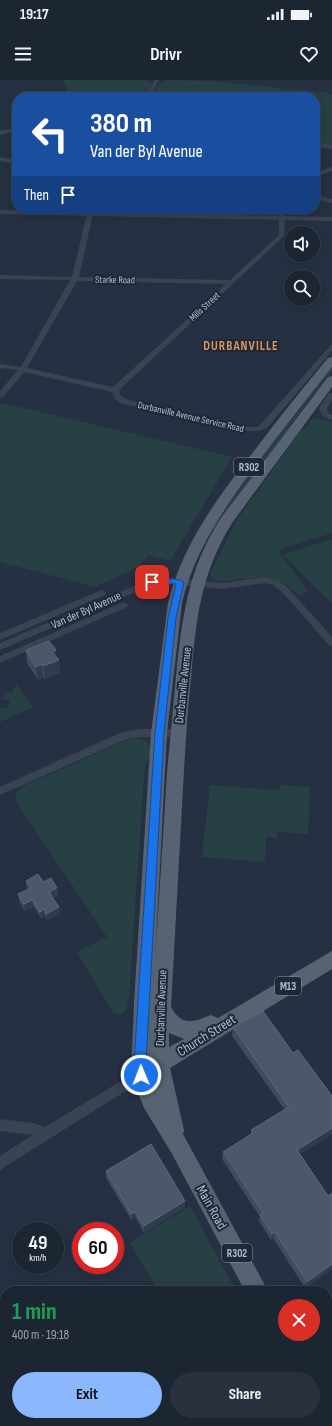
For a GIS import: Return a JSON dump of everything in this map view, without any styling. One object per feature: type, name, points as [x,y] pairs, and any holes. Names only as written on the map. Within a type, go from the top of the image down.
[{"type":"main road","name":"Durbanville Avenue","points":[[178,1145],[151,1102],[141,1075],[140,1063],[159,733],[172,618],[180,582],[205,529],[215,512],[300,399],[332,360]]},
{"type":"main road","name":"Durbanville Avenue","points":[[178,1145],[165,1095],[160,1064],[161,1007],[178,733],[188,628],[201,571],[217,536],[226,521],[332,379]]},
{"type":"main road","name":"Church Street","points":[[141,1075],[331,962]]},
{"type":"main road","points":[[161,1007],[173,1025],[190,1031],[199,1030],[229,1015],[245,1012]]},
{"type":"main road","name":"Main Road","points":[[178,1145],[254,1286]]},
{"type":"street","points":[[150,92],[157,80]]},
{"type":"street","points":[[0,133],[12,130]]},
{"type":"street","points":[[320,145],[332,147]]},
{"type":"street","points":[[0,159],[12,161]]},
{"type":"street","points":[[320,173],[332,168]]},
{"type":"street","points":[[320,198],[332,201]]},
{"type":"street","points":[[0,212],[12,212]]},
{"type":"street","points":[[0,395],[22,369],[75,278],[89,214]]},
{"type":"street","points":[[172,214],[332,219]]},
{"type":"street","name":"Mills Street","points":[[115,390],[282,235],[282,214]]},
{"type":"street","name":"Starke Road","points":[[0,277],[231,282]]},
{"type":"street","name":"Durbanville Avenue Service Road","points":[[115,390],[118,397],[126,402],[256,430],[264,426],[308,373],[332,347]]},
{"type":"street","points":[[0,366],[22,369],[115,390]]},
{"type":"street","points":[[332,395],[323,408],[324,412],[332,418]]},
{"type":"street","name":"Van der Byl Avenue","points":[[0,647],[152,582],[164,580],[222,586],[260,580],[276,583],[285,590],[332,642]]},
{"type":"street","name":"Van der Byl Avenue","points":[[0,637],[102,593]]},
{"type":"street","points":[[0,660],[124,605]]},
{"type":"street","points":[[51,625],[60,633]]},
{"type":"street","points":[[0,791],[112,739],[132,733],[178,733]]},
{"type":"street","name":"Church Street","points":[[0,1163],[141,1075]]},
{"type":"street","points":[[0,1125],[33,1129],[46,1134]]},
{"type":"green space","points":[[63,80],[141,80],[149,81],[152,84],[148,92],[67,92]]},
{"type":"green space","points":[[168,80],[210,81],[324,92],[332,95],[332,146],[320,143],[320,92],[154,92],[159,83]]},
{"type":"green space","points":[[332,366],[332,372],[310,399],[216,527],[211,533],[209,533],[268,448],[299,406]]},
{"type":"green space","points":[[2,403],[232,457],[170,561],[149,555],[139,566],[96,587],[0,562],[0,405]]},
{"type":"green space","points":[[314,417],[332,422],[332,533],[278,550],[308,592],[299,595],[280,582],[259,578],[242,578],[224,581],[215,580],[210,574],[236,521],[301,430],[305,429]]},
{"type":"green space","points":[[332,539],[332,603],[283,555]]},
{"type":"green space","points":[[16,684],[33,707],[0,722],[0,707],[7,708],[10,701],[2,699],[5,692],[12,693]]},
{"type":"green space","points":[[132,738],[145,740],[151,747],[150,759],[145,762],[129,997],[126,1010],[119,1015],[113,1012],[77,952],[107,937],[17,803],[16,794],[26,785]]},
{"type":"green space","points":[[210,785],[279,790],[280,785],[310,787],[308,834],[278,832],[277,838],[266,837],[265,862],[202,857]]},
{"type":"green space","points":[[190,1206],[233,1286],[155,1286],[130,1243]]},
{"type":"building","points":[[49,641],[56,650],[52,652],[59,660],[36,667],[26,650]]},
{"type":"building","points":[[38,874],[43,882],[51,878],[57,888],[49,892],[59,907],[46,914],[44,909],[40,912],[32,900],[24,904],[18,894],[31,888],[26,881]]},
{"type":"building","points":[[263,1011],[293,1053],[298,1050],[332,1096],[332,1128],[297,1150],[328,1196],[332,1193],[332,1264],[307,1282],[275,1232],[272,1234],[260,1215],[263,1213],[223,1152],[253,1133],[251,1130],[289,1107],[233,1027]]},
{"type":"building","points":[[151,1144],[185,1201],[144,1226],[135,1212],[131,1214],[106,1171]]},
{"type":"district","name":"DURBANVILLE","points":[[241,345]]},
{"type":"route","points":[[141,1075],[140,1063],[159,733],[172,618],[180,582],[164,580],[152,582]]}]
